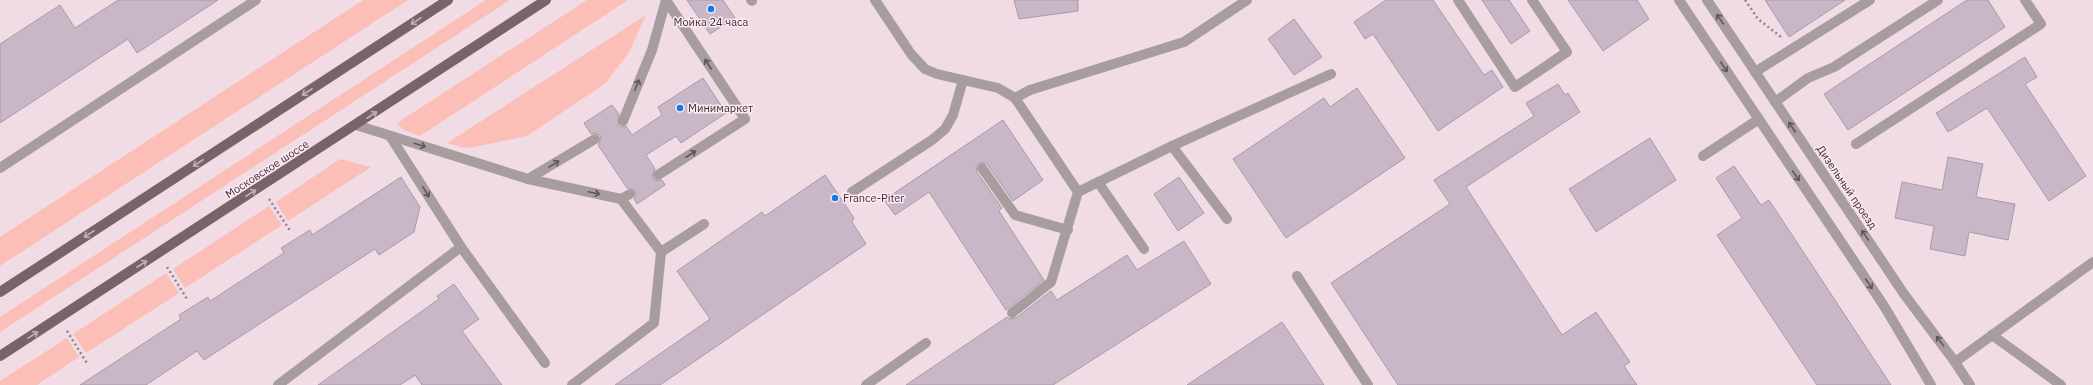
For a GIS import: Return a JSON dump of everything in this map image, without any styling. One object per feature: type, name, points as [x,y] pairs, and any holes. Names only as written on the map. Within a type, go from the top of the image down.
[{"type":"main road","points":[[0,292],[448,0]]},
{"type":"main road","name":"Московское шоссе","points":[[0,356],[546,0]]},
{"type":"street","points":[[0,168],[256,0]]},
{"type":"street","points":[[623,121],[652,50],[666,0]]},
{"type":"street","points":[[658,175],[745,119],[666,0]]},
{"type":"street","points":[[875,0],[917,62],[925,69],[937,74],[998,88],[1015,98],[1078,192],[1068,230],[1051,282],[1012,312]]},
{"type":"street","points":[[1015,98],[1030,90],[1184,42],[1247,0]]},
{"type":"street","points":[[1458,0],[1515,87],[1567,52],[1532,0]]},
{"type":"street","points":[[1679,0],[1884,306],[1931,385]]},
{"type":"street","name":"Дизельный проезд","points":[[1707,0],[1904,294],[1955,362],[1970,385]]},
{"type":"street","points":[[1755,72],[1870,0]]},
{"type":"street","points":[[1775,102],[1808,78],[1834,67],[1938,0]]},
{"type":"street","points":[[1856,144],[2041,24],[2025,0]]},
{"type":"street","points":[[1078,192],[1172,146],[1331,74]]},
{"type":"street","points":[[852,192],[932,140],[945,129],[953,115],[963,80]]},
{"type":"street","points":[[1703,156],[1759,119]]},
{"type":"street","points":[[356,125],[528,179],[621,200],[661,252],[654,323],[572,385]]},
{"type":"street","points":[[390,136],[461,247],[546,363]]},
{"type":"street","points":[[528,179],[595,140]]},
{"type":"street","points":[[1172,146],[1227,219]]},
{"type":"street","points":[[982,168],[1016,215],[1068,230]]},
{"type":"street","points":[[1098,182],[1144,249]]},
{"type":"street","points":[[621,200],[630,194]]},
{"type":"street","points":[[661,252],[704,224]]},
{"type":"street","points":[[278,385],[461,247]]},
{"type":"street","points":[[1955,362],[2093,262]]},
{"type":"street","points":[[1297,276],[1368,385]]},
{"type":"street","points":[[1992,335],[2062,385]]},
{"type":"street","points":[[866,385],[926,343]]},
{"type":"path","points":[[1746,0],[1758,19],[1784,39],[1791,49]]},
{"type":"path","points":[[261,187],[291,232]]},
{"type":"path","points":[[158,254],[187,299]]},
{"type":"path","points":[[58,318],[88,364]]},
{"type":"shaded area","points":[[363,0],[408,0],[0,266],[0,237]]},
{"type":"shaded area","points":[[486,0],[510,0],[0,332],[0,317]]},
{"type":"shaded area","points":[[587,0],[628,0],[420,136],[403,130],[397,123]]},
{"type":"shaded area","points":[[646,15],[629,52],[606,83],[527,136],[465,148],[447,143]]},
{"type":"shaded area","points":[[340,159],[371,167],[288,221],[276,202]]},
{"type":"shaded area","points":[[269,206],[282,225],[185,288],[173,269]]},
{"type":"shaded area","points":[[166,273],[179,293],[86,353],[73,334]]},
{"type":"shaded area","points":[[67,338],[79,357],[37,385],[0,385],[0,381]]},
{"type":"building","points":[[118,0],[218,0],[137,53],[128,39],[0,123],[0,44],[60,5],[75,28]]},
{"type":"building","name":"Мойка 24 часа","points":[[687,0],[723,0],[735,18],[710,34]]},
{"type":"building","points":[[1014,0],[1078,0],[1078,11],[1019,19]]},
{"type":"building","points":[[1386,0],[1433,0],[1484,75],[1492,70],[1503,87],[1438,131],[1373,34],[1365,39],[1354,22]]},
{"type":"building","points":[[1482,0],[1509,0],[1530,31],[1511,44]]},
{"type":"building","points":[[1568,0],[1637,0],[1649,19],[1603,51]]},
{"type":"building","points":[[1765,0],[1845,0],[1789,37]]},
{"type":"building","points":[[1967,0],[1988,0],[2005,27],[1848,130],[1824,94]]},
{"type":"building","points":[[1294,19],[1322,57],[1294,75],[1268,39]]},
{"type":"building","points":[[2025,57],[2037,77],[2025,84],[2086,176],[2049,201],[1987,108],[1948,132],[1936,113]]},
{"type":"building","points":[[703,78],[726,113],[681,143],[676,136],[646,155],[655,169],[652,175],[653,179],[658,181],[662,180],[665,185],[637,204],[634,199],[636,194],[635,191],[627,188],[598,145],[601,139],[600,135],[595,133],[591,134],[584,123],[612,105],[619,114],[618,125],[621,127],[626,126],[632,135],[662,115],[658,107]]},
{"type":"building","points":[[1558,84],[1565,95],[1568,93],[1580,112],[1466,187],[1562,335],[1596,312],[1630,362],[1624,366],[1637,385],[1398,385],[1331,283],[1450,204],[1434,180],[1534,116],[1526,103]]},
{"type":"building","points":[[1357,88],[1405,158],[1286,238],[1233,159],[1324,98],[1330,107]]},
{"type":"building","points":[[1003,120],[1043,180],[1013,201],[987,164],[981,162],[976,166],[977,172],[1002,208],[999,211],[1044,280],[1006,310],[929,192],[895,215],[884,200]]},
{"type":"building","points":[[1650,138],[1676,180],[1596,232],[1569,189]]},
{"type":"building","points":[[1948,157],[1983,164],[1976,197],[2015,204],[2008,240],[1969,232],[1965,256],[1930,249],[1934,226],[1895,218],[1902,182],[1942,190]]},
{"type":"building","points":[[1734,166],[1761,205],[1769,200],[1891,385],[1817,385],[1717,235],[1742,218],[1716,178]]},
{"type":"building","points":[[825,175],[854,218],[852,222],[866,244],[660,385],[615,385],[710,319],[677,271],[762,212],[765,216]]},
{"type":"building","points":[[401,177],[420,207],[414,232],[379,255],[375,249],[204,360],[197,351],[146,385],[80,385],[181,319],[179,315],[208,297],[210,301],[284,253],[281,248],[310,230],[312,235]]},
{"type":"building","points":[[1179,177],[1204,213],[1178,231],[1154,194]]},
{"type":"building","points":[[1184,241],[1211,284],[1053,385],[906,385],[1007,317],[1010,319],[1016,318],[1051,291],[1057,300],[1127,255],[1137,270]]},
{"type":"building","points":[[454,284],[479,319],[462,331],[502,385],[422,385],[415,375],[400,385],[318,385],[439,299],[437,296]]},
{"type":"building","points":[[1282,322],[1324,385],[1187,385]]},
{"type":"place","name":"Мойка 24 часа","points":[[711,9]]},
{"type":"place","name":"Минимаркет","points":[[680,108]]},
{"type":"place","name":"France-Piter","points":[[835,198]]}]
